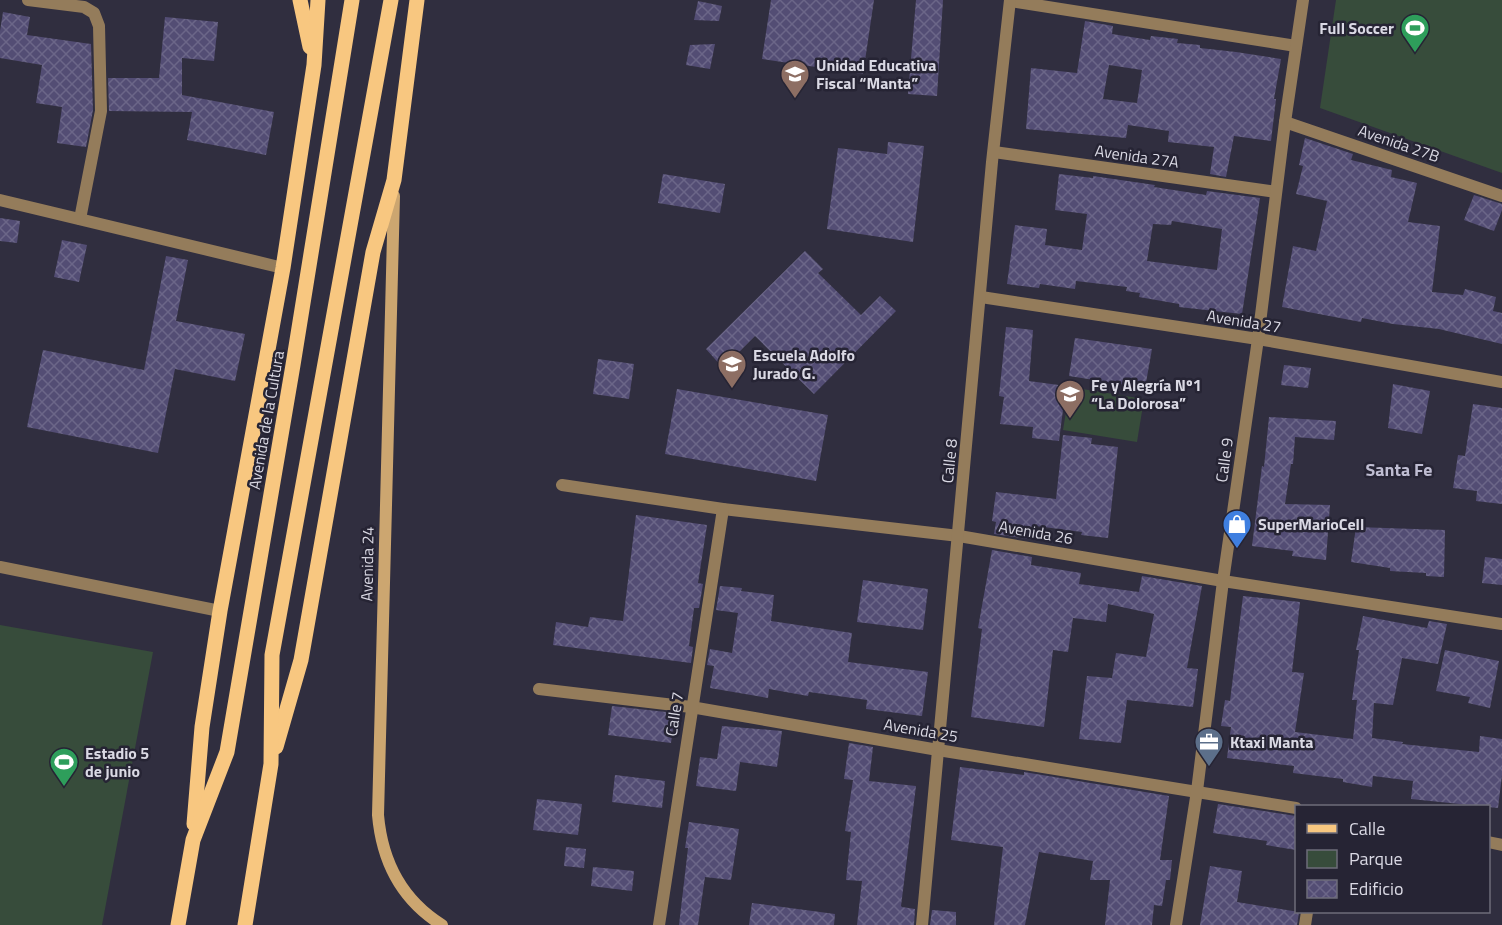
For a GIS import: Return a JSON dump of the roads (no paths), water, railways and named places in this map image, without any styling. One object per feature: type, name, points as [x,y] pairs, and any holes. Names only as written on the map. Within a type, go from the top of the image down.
[{"type":"main road","points":[[300,0],[314,65]]},
{"type":"main road","name":"Avenida de la Cultura","points":[[178,925],[192,840],[202,727],[220,611],[283,268],[314,65],[318,0]]},
{"type":"main road","name":"Avenida de la Cultura","points":[[192,840],[227,752],[294,365],[352,0]]},
{"type":"main road","points":[[271,764],[272,655],[391,0]]},
{"type":"main road","points":[[245,925],[271,764],[301,660],[373,252],[394,180],[417,0]]},
{"type":"main road","name":"Avenida 24","points":[[394,180],[378,815],[383,846],[394,874],[416,904],[442,925]]},
{"type":"street","points":[[28,0],[84,7],[94,13],[99,26],[101,111],[80,219]]},
{"type":"street","points":[[1010,0],[1296,46]]},
{"type":"street","name":"Calle 8","points":[[922,925],[1010,0]]},
{"type":"street","name":"Calle 9","points":[[1176,925],[1197,791],[1223,581],[1303,0]]},
{"type":"street","name":"Avenida 27B","points":[[1285,122],[1502,196]]},
{"type":"street","name":"Avenida 27A","points":[[994,152],[1276,192]]},
{"type":"street","points":[[0,200],[283,268]]},
{"type":"street","name":"Avenida 27","points":[[981,297],[1258,339],[1502,382]]},
{"type":"street","name":"Avenida 26","points":[[562,485],[723,508],[959,536],[1223,581],[1502,624]]},
{"type":"street","name":"Calle 7","points":[[659,925],[723,508]]},
{"type":"street","points":[[0,567],[220,611]]},
{"type":"street","name":"Avenida 25","points":[[539,689],[691,707],[1295,808]]},
{"type":"place","name":"Full Soccer","points":[[1415,54]]},
{"type":"place","name":"Unidad Educativa Fiscal “Manta”","points":[[795,100]]},
{"type":"place","name":"Escuela Adolfo Jurado G.","points":[[732,390]]},
{"type":"place","name":"Fe y Alegría Nº1 “La Dolorosa”","points":[[1070,420]]},
{"type":"place","name":"SuperMarioCell","points":[[1237,550]]},
{"type":"place","name":"Ktaxi Manta","points":[[1209,768]]},
{"type":"place","name":"Estadio 5 de junio","points":[[64,788]]},
{"type":"district","name":"Santa Fe","points":[[1399,469]]}]
